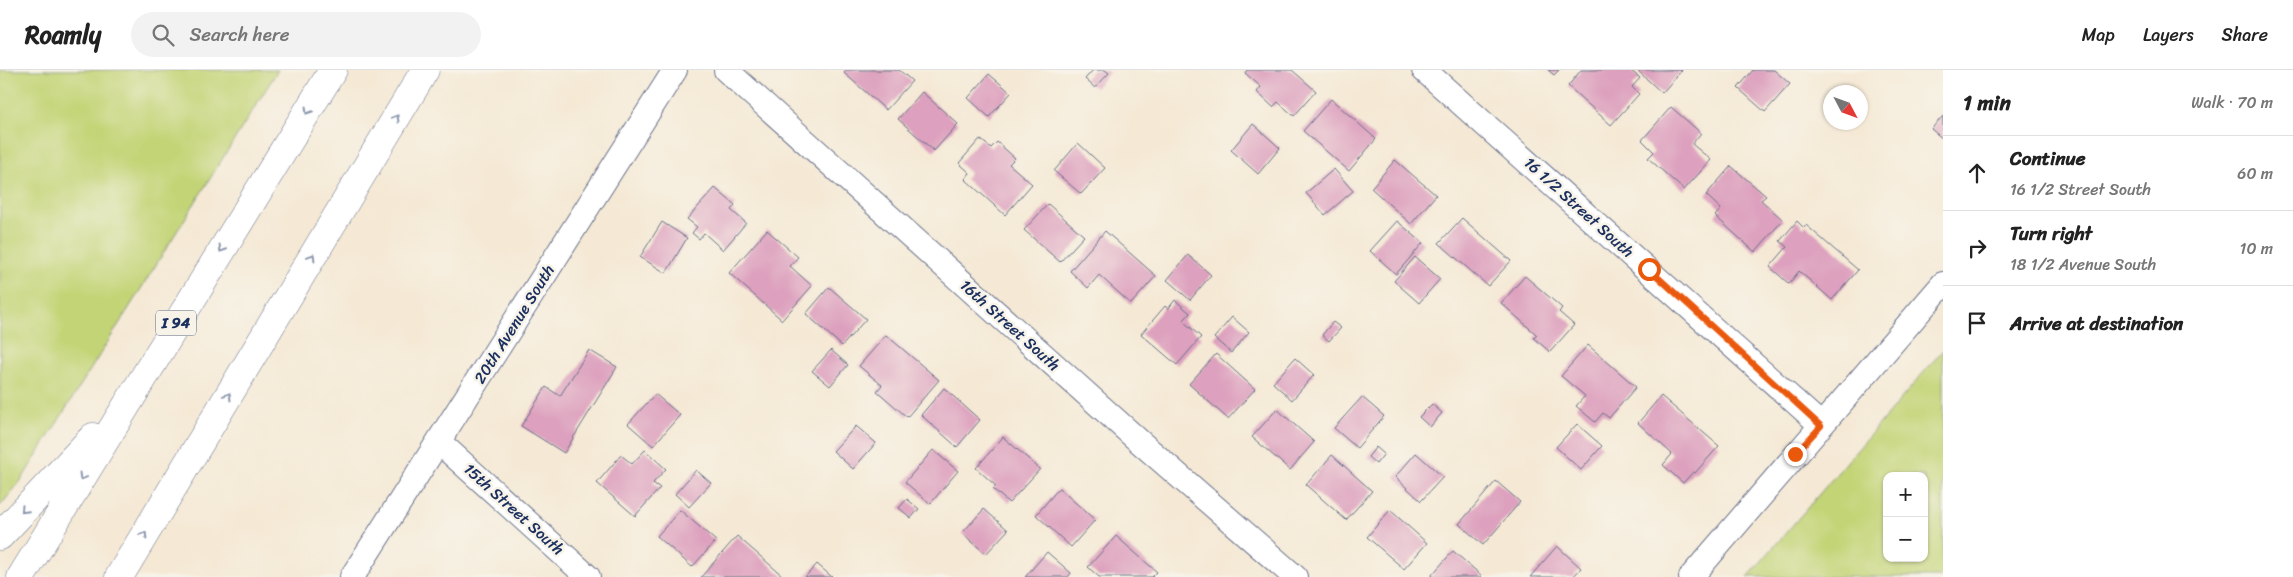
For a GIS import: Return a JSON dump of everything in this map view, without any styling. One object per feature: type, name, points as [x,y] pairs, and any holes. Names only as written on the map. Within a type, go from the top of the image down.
[{"type":"highway","name":"I 94","points":[[21,577],[333,70]]},
{"type":"highway","points":[[119,577],[425,70]]},
{"type":"highway","points":[[0,536],[130,398]]},
{"type":"street","name":"20th Avenue South","points":[[352,577],[675,70]]},
{"type":"street","name":"16th Street South","points":[[726,70],[1140,442],[1295,577]]},
{"type":"street","name":"16 1/2 Street South","points":[[1424,70],[1821,426]]},
{"type":"street","points":[[1691,577],[1943,284]]},
{"type":"street","name":"15th Street South","points":[[439,442],[588,577]]},
{"type":"green space","points":[[0,70],[278,70],[20,482],[0,506]]},
{"type":"green space","points":[[1943,350],[1943,577],[1748,577]]},
{"type":"building","points":[[846,70],[899,70],[912,81],[886,110],[844,73]]},
{"type":"building","points":[[1093,70],[1105,70],[1109,73],[1095,88],[1085,79]]},
{"type":"building","points":[[1247,70],[1292,70],[1316,91],[1294,116],[1278,102],[1273,107],[1257,92],[1261,87],[1245,73]]},
{"type":"building","points":[[1548,70],[1559,70],[1554,75]]},
{"type":"building","points":[[1581,70],[1630,70],[1640,78],[1632,87],[1639,94],[1611,125],[1568,86]]},
{"type":"building","points":[[1637,70],[1682,70],[1662,93]]},
{"type":"building","points":[[1753,70],[1774,70],[1790,84],[1765,112],[1738,88]]},
{"type":"building","points":[[989,74],[1011,93],[989,117],[968,98]]},
{"type":"building","points":[[922,92],[958,124],[934,151],[898,119]]},
{"type":"building","points":[[1331,99],[1376,139],[1349,171],[1303,131]]},
{"type":"building","points":[[1671,107],[1701,133],[1692,144],[1711,160],[1684,190],[1648,158],[1654,152],[1642,140]]},
{"type":"building","points":[[1943,116],[1943,139],[1931,129]]},
{"type":"building","points":[[1253,124],[1280,148],[1258,174],[1231,150]]},
{"type":"building","points":[[980,139],[991,148],[997,142],[1015,158],[1009,164],[1032,184],[1005,215],[965,179],[970,173],[959,163]]},
{"type":"building","points":[[1078,143],[1105,168],[1081,194],[1054,171]]},
{"type":"building","points":[[1395,160],[1436,195],[1411,224],[1371,188]]},
{"type":"building","points":[[1731,166],[1766,196],[1761,200],[1783,220],[1755,252],[1715,216],[1721,209],[1706,195]]},
{"type":"building","points":[[1334,169],[1353,191],[1325,215],[1306,193]]},
{"type":"building","points":[[715,188],[735,205],[731,210],[746,223],[723,250],[704,233],[699,239],[692,233],[697,227],[687,219]]},
{"type":"building","points":[[1048,204],[1084,236],[1060,262],[1024,230]]},
{"type":"building","points":[[1462,218],[1511,261],[1488,286],[1439,243]]},
{"type":"building","points":[[1397,221],[1423,243],[1396,274],[1370,251]]},
{"type":"building","points":[[1797,221],[1804,228],[1806,225],[1858,270],[1832,300],[1799,271],[1789,284],[1770,267],[1787,247],[1780,241]]},
{"type":"building","points":[[662,222],[687,238],[666,273],[640,257]]},
{"type":"building","points":[[767,230],[798,257],[790,266],[812,286],[782,320],[729,273]]},
{"type":"building","points":[[1105,231],[1156,276],[1131,304],[1099,275],[1088,288],[1070,271]]},
{"type":"building","points":[[1188,255],[1211,275],[1190,300],[1167,280]]},
{"type":"building","points":[[1415,257],[1440,279],[1419,303],[1394,281]]},
{"type":"building","points":[[1525,276],[1562,308],[1559,312],[1574,325],[1550,352],[1534,338],[1537,335],[1501,303]]},
{"type":"building","points":[[829,287],[866,319],[842,346],[806,314]]},
{"type":"building","points":[[1175,300],[1190,313],[1183,321],[1201,337],[1177,365],[1141,334],[1165,306],[1168,309]]},
{"type":"building","points":[[1232,317],[1249,332],[1231,353],[1214,338]]},
{"type":"building","points":[[1333,322],[1341,328],[1329,341],[1322,335]]},
{"type":"building","points":[[886,335],[939,380],[907,417],[877,391],[882,385],[859,366]]},
{"type":"building","points":[[1588,345],[1636,387],[1609,418],[1603,413],[1595,422],[1576,406],[1585,396],[1561,376]]},
{"type":"building","points":[[589,350],[617,367],[564,453],[521,426],[546,387],[560,396]]},
{"type":"building","points":[[831,350],[848,365],[830,386],[812,371]]},
{"type":"building","points":[[1216,354],[1255,389],[1228,419],[1189,384]]},
{"type":"building","points":[[1295,358],[1314,375],[1292,400],[1273,383]]},
{"type":"building","points":[[944,388],[980,420],[957,447],[921,415]]},
{"type":"building","points":[[655,394],[680,415],[653,446],[628,424]]},
{"type":"building","points":[[1661,396],[1719,446],[1695,473],[1693,472],[1683,483],[1663,465],[1672,454],[1638,423]]},
{"type":"building","points":[[1362,397],[1384,416],[1357,448],[1334,428]]},
{"type":"building","points":[[1432,404],[1442,413],[1430,427],[1419,417]]},
{"type":"building","points":[[1277,409],[1314,442],[1290,470],[1252,437]]},
{"type":"building","points":[[1577,424],[1602,446],[1581,470],[1556,447]]},
{"type":"building","points":[[856,426],[876,443],[853,469],[833,451]]},
{"type":"building","points":[[1003,437],[1040,469],[1009,503],[993,489],[996,486],[976,468]]},
{"type":"building","points":[[1376,447],[1384,454],[1376,464],[1368,457]]},
{"type":"building","points":[[645,450],[666,469],[653,483],[660,488],[635,516],[597,483],[621,455],[632,464]]},
{"type":"building","points":[[933,450],[958,471],[930,504],[905,482]]},
{"type":"building","points":[[1416,453],[1443,477],[1421,501],[1395,477]]},
{"type":"building","points":[[1332,455],[1372,491],[1346,520],[1306,485]]},
{"type":"building","points":[[696,470],[711,483],[689,507],[675,494]]},
{"type":"building","points":[[1496,481],[1520,502],[1483,545],[1459,524]]},
{"type":"building","points":[[1059,488],[1095,520],[1071,547],[1036,515]]},
{"type":"building","points":[[907,499],[919,509],[911,518],[899,508]]},
{"type":"building","points":[[984,509],[1008,530],[986,554],[962,533]]},
{"type":"building","points":[[680,510],[716,541],[692,567],[657,536]]},
{"type":"building","points":[[1390,510],[1427,543],[1404,569],[1367,537]]},
{"type":"building","points":[[737,536],[784,577],[701,577]]},
{"type":"building","points":[[1116,536],[1157,572],[1152,577],[1099,577],[1088,567]]},
{"type":"building","points":[[1557,546],[1581,568],[1573,577],[1530,577]]},
{"type":"building","points":[[1453,551],[1482,576],[1430,577]]},
{"type":"building","points":[[1047,552],[1071,573],[1068,577],[1025,577]]},
{"type":"building","points":[[817,564],[832,577],[805,577]]},
{"type":"route","points":[[1649,269],[1821,426],[1795,454]]}]
